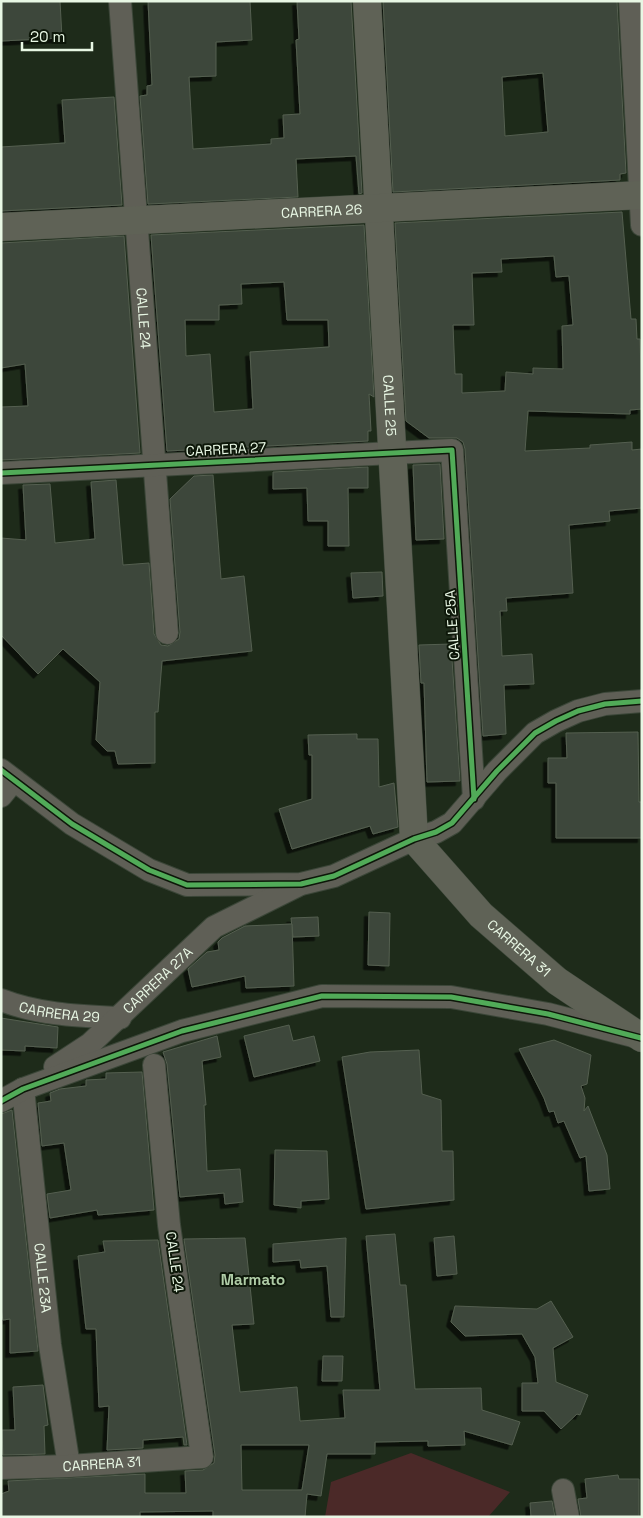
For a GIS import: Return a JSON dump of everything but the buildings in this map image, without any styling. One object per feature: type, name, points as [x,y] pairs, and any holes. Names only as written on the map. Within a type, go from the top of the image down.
[{"type":"main road","name":"CALLE 25","points":[[367,1],[394,452],[414,839]]},
{"type":"main road","name":"CARRERA 26","points":[[1,227],[641,195]]},
{"type":"main road","name":"CARRERA 31","points":[[414,839],[481,915],[557,981],[641,1038]]},
{"type":"street","name":"CALLE 24","points":[[120,1],[167,634]]},
{"type":"street","points":[[630,1],[642,225]]},
{"type":"street","name":"CARRERA 27","points":[[1,473],[452,450]]},
{"type":"street","name":"CALLE 25A","points":[[452,450],[474,799]]},
{"type":"street","points":[[6,782],[149,870],[187,884],[301,884],[334,876],[414,839],[436,832],[452,823],[497,771],[535,733],[556,721],[578,711],[606,704],[642,701]]},
{"type":"street","name":"CARRERA 27A","points":[[23,1089],[90,1044],[120,1018],[214,927],[301,884]]},
{"type":"street","points":[[1,1101],[23,1089],[182,1031],[322,996],[451,997],[548,1014],[641,1038]]},
{"type":"street","name":"CARRERA 29","points":[[1,1000],[25,1009],[69,1016],[120,1018]]},
{"type":"street","name":"CALLE 24","points":[[154,1065],[169,1225],[202,1457]]},
{"type":"street","name":"CALLE 23A","points":[[23,1089],[50,1345],[69,1466]]},
{"type":"street","name":"CARRERA 31","points":[[1,1468],[69,1466],[202,1457]]},
{"type":"street","points":[[563,1490],[568,1517]]},
{"type":"shaded area","points":[[411,1453],[510,1492],[488,1517],[325,1517],[331,1482]]},
{"type":"cycle path","points":[[1,473],[452,450],[474,799]]},
{"type":"cycle path","points":[[1,770],[72,824],[149,870],[187,885],[301,884],[334,876],[414,839],[436,832],[452,823],[497,771],[535,733],[556,721],[578,711],[605,704],[642,701]]},
{"type":"cycle path","points":[[1,1101],[23,1089],[182,1031],[322,996],[451,997],[548,1014],[641,1038]]},
{"type":"district","name":"Marmato","points":[[253,1280]]}]
